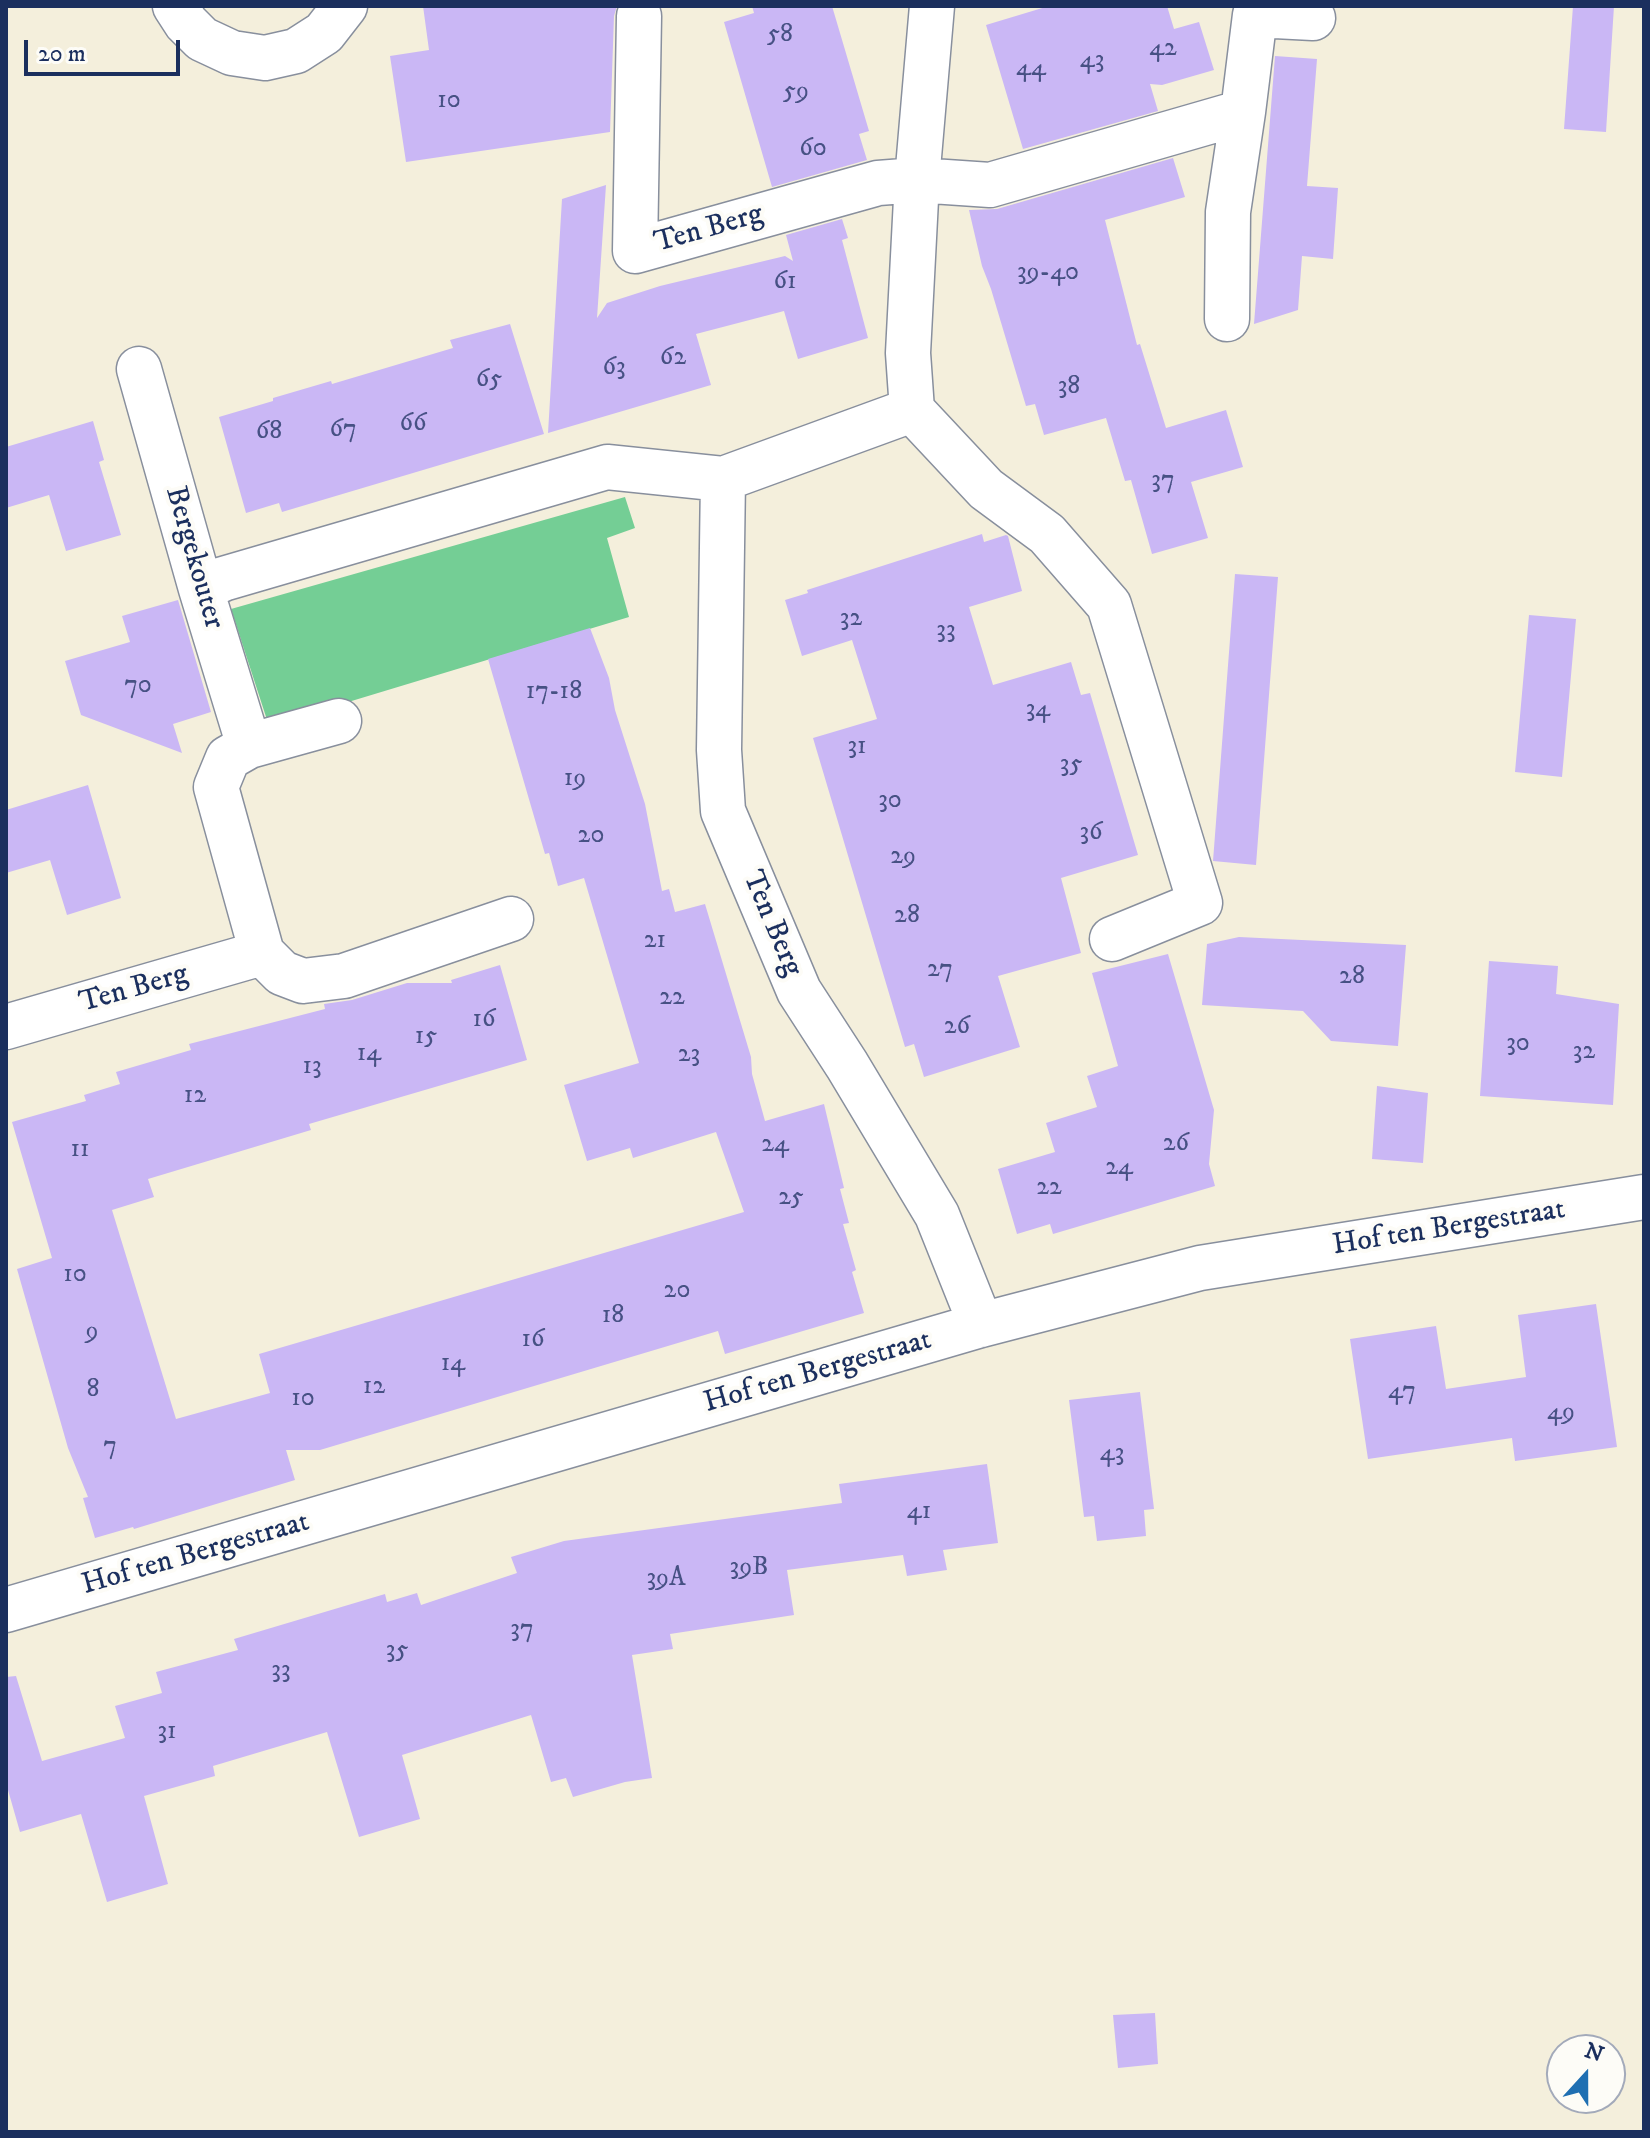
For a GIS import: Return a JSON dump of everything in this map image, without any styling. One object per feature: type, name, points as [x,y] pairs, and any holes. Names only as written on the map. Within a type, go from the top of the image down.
[{"type":"street","points":[[175,6],[202,39],[232,53],[265,58],[296,51],[324,33],[345,6]]},
{"type":"street","points":[[932,6],[917,180],[908,353],[912,410],[986,489],[1047,534],[1109,605],[1200,903],[1112,939]]},
{"type":"street","points":[[1227,319],[1228,212],[1255,15],[1313,18]]},
{"type":"street","name":"Ten Berg","points":[[639,16],[635,251],[878,183],[917,180],[990,185],[1243,112]]},
{"type":"street","name":"Bergekouter","points":[[139,369],[249,746]]},
{"type":"street","points":[[201,589],[223,579],[607,467],[723,479],[912,410]]},
{"type":"street","name":"Ten Berg","points":[[723,479],[719,750],[723,811],[799,991],[937,1215],[981,1325]]},
{"type":"street","points":[[339,721],[249,746],[228,758],[216,787],[262,953],[282,973],[303,981],[344,976],[511,919]]},
{"type":"street","name":"Ten Berg","points":[[6,1027],[262,953]]},
{"type":"street","name":"Hof ten Bergestraat","points":[[6,1610],[981,1325],[1200,1268],[1644,1197]]},
{"type":"green space","points":[[625,497],[635,528],[607,538],[629,617],[269,726],[231,609]]},
{"type":"building","points":[[423,6],[617,6],[614,16],[610,132],[406,162],[390,56],[429,50]]},
{"type":"building","points":[[752,6],[832,6],[869,131],[859,134],[867,160],[772,187],[724,22],[754,13]]},
{"type":"building","points":[[1049,6],[1167,6],[1174,29],[1199,22],[1214,70],[1162,85],[1150,84],[1158,111],[1023,149],[986,25]]},
{"type":"building","points":[[1573,6],[1614,6],[1606,132],[1564,129]]},
{"type":"building","points":[[1275,56],[1317,59],[1307,186],[1338,188],[1333,259],[1302,256],[1298,310],[1254,324]]},
{"type":"building","points":[[1173,158],[1185,197],[1105,220],[1137,345],[1140,344],[1166,428],[1226,410],[1243,467],[1191,482],[1208,538],[1152,554],[1131,480],[1125,481],[1106,418],[1044,435],[1035,404],[1026,406],[982,266],[969,210],[997,209]]},
{"type":"building","points":[[606,185],[597,318],[607,303],[660,286],[785,256],[793,261],[786,235],[842,219],[848,238],[842,240],[868,338],[798,359],[784,311],[696,334],[711,385],[548,433],[562,199]]},
{"type":"building","points":[[510,324],[544,434],[282,512],[279,503],[246,513],[219,417],[273,401],[273,398],[453,348],[450,340]]},
{"type":"building","points":[[93,421],[104,460],[99,462],[121,535],[66,551],[49,495],[6,508],[6,447]]},
{"type":"building","points":[[982,534],[984,542],[1008,536],[1022,591],[969,607],[993,685],[1071,662],[1081,695],[1090,693],[1138,855],[1061,878],[1081,953],[998,976],[1020,1047],[924,1077],[914,1044],[905,1047],[813,738],[877,719],[852,640],[802,656],[785,600],[808,593],[807,590]]},
{"type":"building","points":[[1235,574],[1278,577],[1256,865],[1213,861]]},
{"type":"building","points":[[178,600],[211,712],[173,724],[182,753],[81,715],[65,661],[130,642],[122,616]]},
{"type":"building","points":[[1529,615],[1576,619],[1562,777],[1515,772]]},
{"type":"building","points":[[590,628],[609,678],[615,710],[645,804],[662,891],[669,889],[675,912],[705,904],[751,1057],[752,1074],[765,1121],[824,1104],[844,1188],[840,1189],[849,1223],[843,1224],[856,1270],[852,1272],[864,1313],[725,1354],[718,1331],[320,1450],[286,1450],[295,1480],[95,1538],[83,1498],[88,1497],[68,1448],[17,1269],[52,1258],[12,1122],[86,1101],[84,1095],[120,1084],[116,1072],[191,1050],[189,1044],[325,1009],[324,1004],[352,1000],[407,983],[452,983],[451,980],[500,965],[527,1060],[309,1124],[311,1130],[148,1179],[154,1197],[112,1210],[176,1419],[270,1393],[259,1354],[744,1212],[716,1132],[633,1158],[630,1148],[587,1161],[564,1085],[639,1063],[584,878],[558,886],[549,853],[545,854],[488,659]]},
{"type":"building","points":[[88,785],[121,898],[67,915],[50,860],[6,873],[6,810]]},
{"type":"building","points":[[1239,937],[1406,945],[1398,1046],[1331,1041],[1303,1011],[1202,1005],[1207,944]]},
{"type":"building","points":[[1168,954],[1214,1110],[1209,1164],[1215,1186],[1053,1234],[1050,1224],[1017,1234],[998,1169],[1055,1152],[1046,1123],[1097,1107],[1087,1076],[1118,1066],[1092,973]]},
{"type":"building","points":[[1489,961],[1558,966],[1556,994],[1619,1004],[1613,1105],[1480,1096]]},
{"type":"building","points":[[1377,1086],[1428,1093],[1423,1163],[1372,1159]]},
{"type":"building","points":[[1596,1304],[1617,1447],[1515,1461],[1512,1438],[1368,1459],[1350,1339],[1436,1326],[1446,1389],[1526,1377],[1518,1315]]},
{"type":"building","points":[[1140,1392],[1154,1509],[1144,1510],[1146,1536],[1097,1541],[1094,1516],[1084,1517],[1069,1400]]},
{"type":"building","points":[[987,1464],[998,1543],[943,1550],[947,1570],[907,1576],[903,1555],[787,1570],[794,1615],[670,1634],[673,1649],[632,1655],[652,1778],[625,1782],[573,1797],[566,1778],[551,1782],[531,1715],[402,1755],[420,1819],[359,1837],[327,1732],[213,1766],[215,1776],[144,1796],[168,1884],[107,1902],[81,1814],[20,1832],[6,1783],[6,1677],[16,1676],[42,1761],[125,1738],[115,1706],[162,1693],[156,1672],[238,1650],[234,1639],[385,1594],[387,1602],[417,1593],[421,1605],[517,1573],[511,1557],[564,1541],[842,1503],[839,1484]]},
{"type":"building","points":[[1155,2013],[1158,2064],[1118,2068],[1113,2015]]}]
